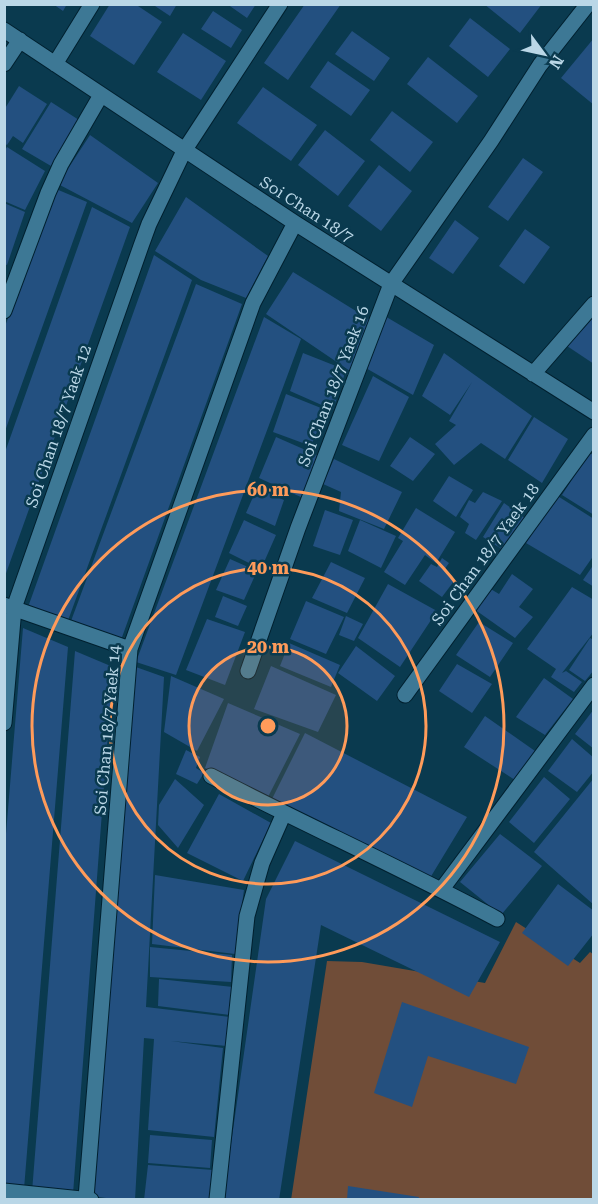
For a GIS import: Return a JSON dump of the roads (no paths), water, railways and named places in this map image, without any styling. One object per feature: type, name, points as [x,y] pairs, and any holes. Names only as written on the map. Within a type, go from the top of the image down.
[{"type":"street","points":[[55,64],[92,4]]},
{"type":"street","name":"Soi Chan 18/7 Yaek 12","points":[[4,723],[9,606],[149,224],[184,151],[280,4]]},
{"type":"street","name":"Soi Chan 18/7 Yaek 16","points":[[248,671],[298,528],[391,284],[491,141],[540,65],[588,4]]},
{"type":"street","name":"Soi Chan 18/7","points":[[4,30],[295,223],[594,412]]},
{"type":"street","points":[[4,64],[20,40]]},
{"type":"street","points":[[4,311],[61,164],[101,96]]},
{"type":"street","name":"Soi Chan 18/7 Yaek 14","points":[[88,1199],[130,649],[254,303],[295,223]]},
{"type":"street","points":[[533,374],[594,304]]},
{"type":"street","name":"Soi Chan 18/7 Yaek 18","points":[[405,695],[594,435]]},
{"type":"street","points":[[9,606],[130,649]]},
{"type":"street","points":[[442,889],[594,686]]},
{"type":"street","points":[[211,776],[442,889],[497,919]]},
{"type":"street","points":[[217,1199],[247,916],[262,863],[284,813]]},
{"type":"street","points":[[4,1191],[88,1199]]}]
